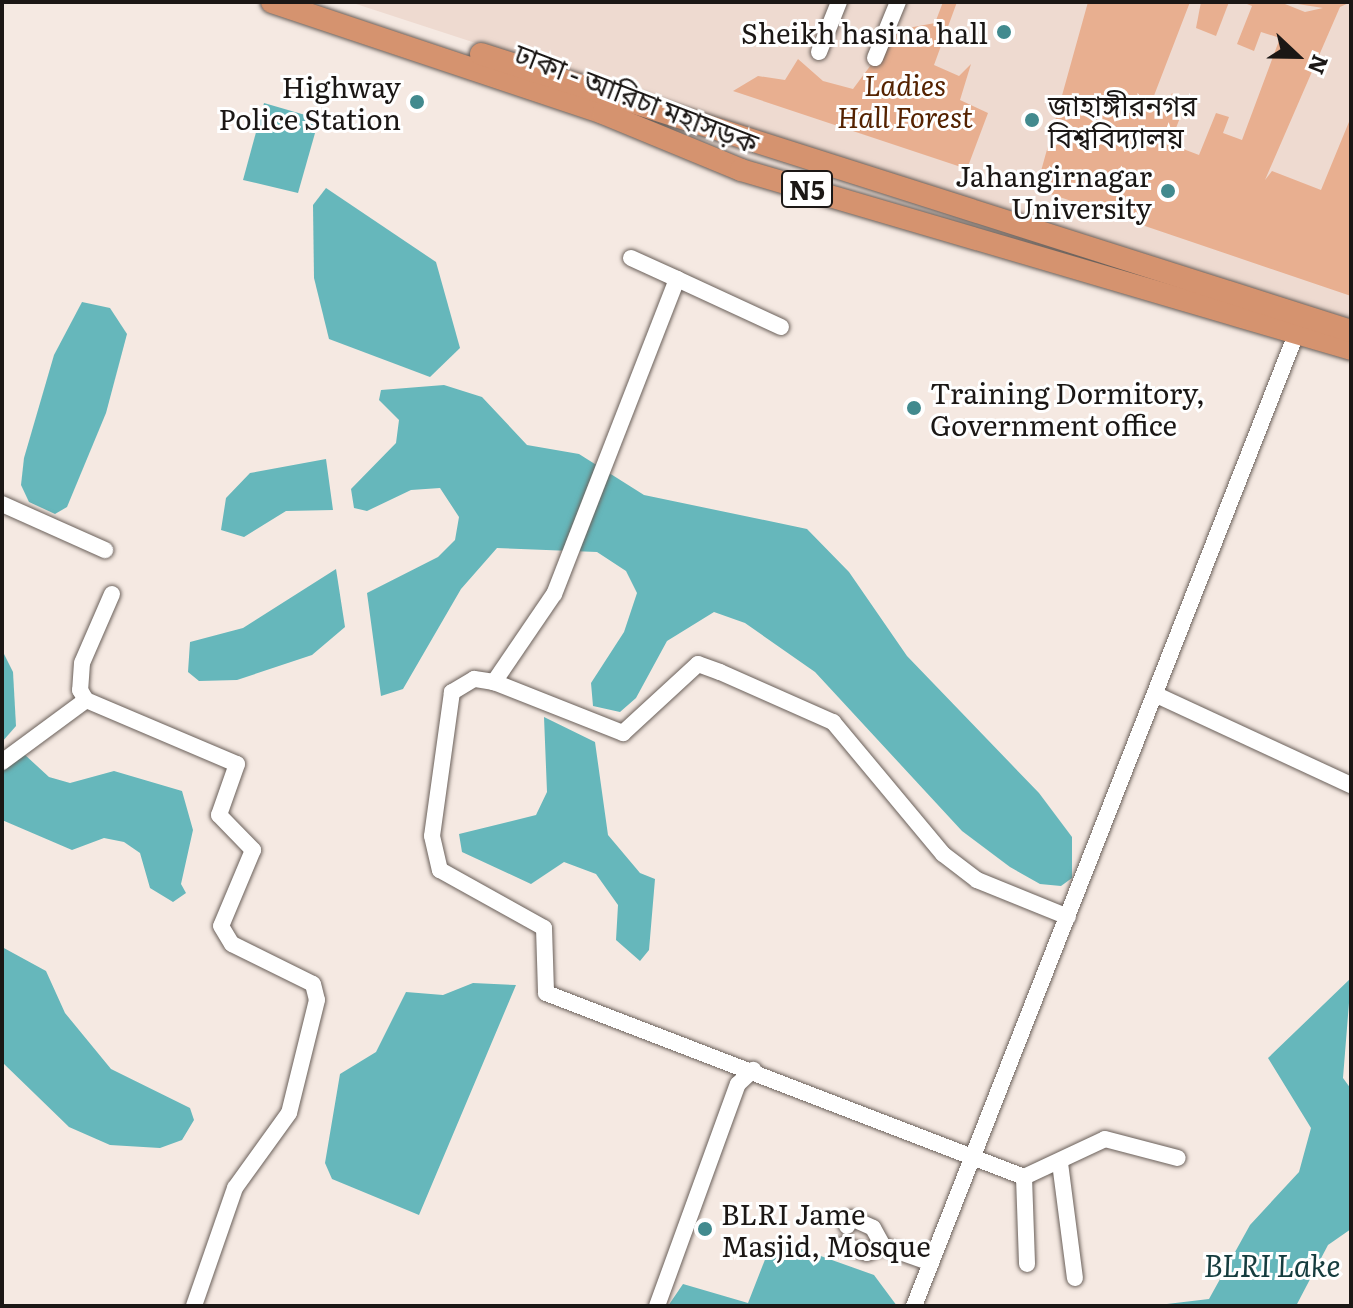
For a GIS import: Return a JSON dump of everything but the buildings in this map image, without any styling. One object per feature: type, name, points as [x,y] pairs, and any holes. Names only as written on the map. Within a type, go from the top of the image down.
[{"type":"highway","name":"ঢাকা - আরিচা মহাসড়ক","points":[[272,2],[559,97],[741,170],[1351,349]]},
{"type":"highway","name":"ঢাকা - আরিচা মহাসড়ক","points":[[320,2],[1351,331]]},
{"type":"street","points":[[819,52],[839,2]]},
{"type":"street","points":[[875,58],[898,2]]},
{"type":"street","points":[[631,258],[781,327]]},
{"type":"street","points":[[494,682],[554,594],[677,279]]},
{"type":"street","points":[[914,1306],[1159,696],[1296,334]]},
{"type":"street","points":[[2,504],[105,550]]},
{"type":"street","points":[[112,594],[78,678],[86,700],[237,764],[219,815],[253,850],[221,926],[232,944],[313,984],[317,1000],[297,1061],[295,1099],[235,1188],[194,1306]]},
{"type":"street","points":[[1068,917],[977,880],[943,854],[833,722],[720,672],[698,664],[623,733],[494,682],[474,679],[452,692],[432,836],[440,870],[544,928],[546,993],[753,1070],[1024,1177],[1060,1163],[1105,1139],[1178,1158]]},
{"type":"street","points":[[1159,696],[1351,785]]},
{"type":"street","points":[[2,762],[86,700]]},
{"type":"street","points":[[657,1306],[738,1084],[753,1070]]},
{"type":"street","points":[[1060,1163],[1075,1278]]},
{"type":"street","points":[[1024,1177],[1027,1264]]},
{"type":"street","points":[[847,1226],[851,1218],[873,1228],[883,1246],[931,1263]]},
{"type":"street","points":[[843,1245],[867,1253],[883,1246]]},
{"type":"shaded area","name":"Jahangirnagar University","points":[[350,2],[1351,2],[1351,319],[1075,239]]},
{"type":"green space","name":"Ladies Hall Forest","points":[[943,2],[957,2],[934,65],[959,76],[971,64],[960,100],[988,113],[967,169],[733,91],[758,76],[785,80],[798,59],[823,81],[853,89],[897,30],[935,23]]},
{"type":"green space","points":[[1088,2],[1190,2],[1150,106],[1165,111],[1172,93],[1187,99],[1170,144],[1199,155],[1216,113],[1229,117],[1223,133],[1242,140],[1280,38],[1261,32],[1254,51],[1237,44],[1252,6],[1242,2],[1280,2],[1305,12],[1323,8],[1285,2],[1351,2],[1340,7],[1265,180],[1272,171],[1321,190],[1351,117],[1351,296],[1036,189]]},
{"type":"green space","points":[[1201,2],[1229,2],[1216,36],[1196,28]]},
{"type":"water","points":[[264,103],[319,119],[298,193],[243,180]]},
{"type":"water","points":[[326,188],[436,262],[460,348],[430,377],[329,339],[314,278],[313,205]]},
{"type":"water","points":[[82,302],[110,308],[127,334],[106,413],[67,507],[55,514],[29,502],[21,485],[24,458],[54,355]]},
{"type":"water","points":[[444,385],[482,397],[527,445],[579,454],[644,495],[807,529],[849,572],[907,656],[1039,793],[1072,837],[1072,878],[1061,886],[1040,884],[1010,867],[962,831],[815,672],[745,623],[714,612],[667,641],[636,698],[620,712],[593,706],[591,683],[624,632],[637,593],[626,571],[597,552],[497,548],[461,589],[403,689],[381,696],[367,593],[438,557],[455,540],[459,517],[440,488],[411,490],[367,511],[354,508],[351,489],[396,443],[399,420],[379,400],[381,390]]},
{"type":"water","points":[[326,459],[333,510],[286,511],[244,537],[221,530],[226,498],[250,473]]},
{"type":"water","points":[[336,569],[345,627],[312,655],[237,680],[199,681],[188,672],[190,642],[243,628]]},
{"type":"water","points":[[2,650],[13,672],[16,726],[2,742]]},
{"type":"water","points":[[544,717],[595,742],[608,835],[640,873],[655,879],[649,950],[640,961],[616,940],[618,905],[596,874],[564,862],[531,884],[462,852],[459,834],[536,815],[547,792]]},
{"type":"water","points":[[24,754],[49,777],[70,783],[114,771],[182,791],[193,830],[181,884],[186,893],[173,902],[150,888],[140,853],[124,842],[104,838],[72,850],[2,820],[2,770]]},
{"type":"water","points":[[2,947],[46,971],[65,1013],[111,1069],[190,1108],[194,1120],[182,1140],[160,1148],[110,1145],[69,1127],[2,1062]]},
{"type":"water","name":"BLRI Lake","points":[[1351,978],[1343,1078],[1351,1089],[1351,1229],[1328,1245],[1296,1306],[1150,1306],[1209,1299],[1250,1225],[1299,1172],[1311,1128],[1268,1058]]},
{"type":"water","points":[[473,983],[516,985],[419,1215],[332,1179],[325,1163],[340,1074],[376,1052],[406,992],[443,995]]},
{"type":"water","points":[[773,1239],[874,1275],[897,1306],[668,1306],[683,1284],[748,1303]]},
{"type":"place","name":"Sheikh hasina hall","points":[[1004,32]]},
{"type":"place","name":"Highway Police Station","points":[[417,102]]},
{"type":"place","name":"জাহাঙ্গীরনগর বিশ্ববিদ্যালয়","points":[[1032,120]]},
{"type":"place","name":"Jahangirnagar University","points":[[1168,191]]},
{"type":"place","name":"Training Dormitory, Government office","points":[[914,408]]},
{"type":"place","name":"BLRI Jame Masjid, Mosque","points":[[705,1229]]}]
